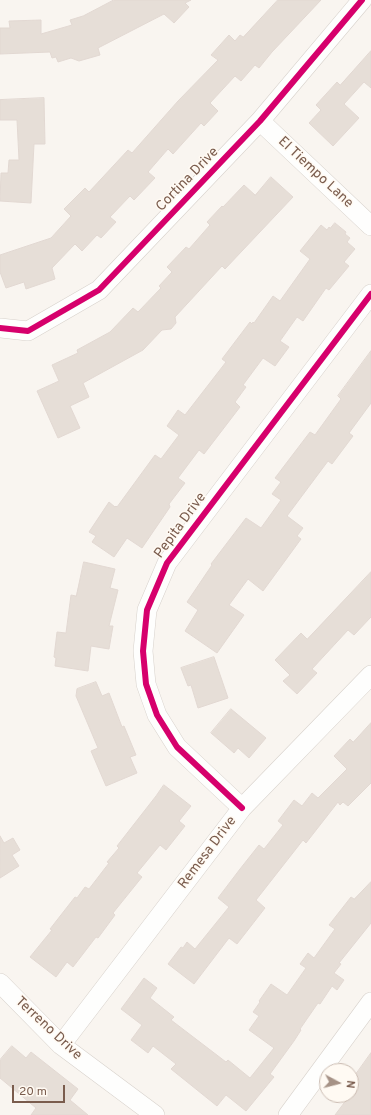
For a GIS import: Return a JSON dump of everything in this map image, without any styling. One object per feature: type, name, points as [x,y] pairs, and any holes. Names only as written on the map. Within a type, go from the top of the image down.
[{"type":"street","name":"Cortina Drive","points":[[0,328],[28,330],[99,290],[260,121],[362,0]]},
{"type":"street","name":"El Tiempo Lane","points":[[260,121],[371,226]]},
{"type":"street","name":"Pepita Drive","points":[[242,808],[177,747],[157,715],[146,684],[143,651],[147,610],[167,563],[371,294]]},
{"type":"street","name":"Remesa Drive","points":[[61,1045],[242,808],[371,675]]},
{"type":"street","name":"Terreno Drive","points":[[0,983],[61,1045],[155,1115]]},
{"type":"street","points":[[288,1115],[371,1002]]},
{"type":"building","points":[[114,0],[191,0],[185,3],[189,7],[174,23],[164,14],[98,48],[100,55],[79,61],[71,58],[58,62],[56,57],[52,58],[50,52],[0,54],[0,28],[10,28],[9,21],[41,20],[41,34],[72,25],[70,20],[83,16]]},
{"type":"building","points":[[278,0],[321,0],[259,68],[255,65],[241,81],[235,76],[210,103],[218,111],[204,126],[201,123],[173,154],[168,149],[148,172],[155,178],[134,200],[130,196],[110,217],[116,222],[101,238],[97,235],[82,251],[75,244],[52,268],[55,279],[26,289],[24,282],[6,288],[0,272],[0,255],[51,238],[71,216],[64,209],[85,188],[89,192],[128,150],[132,153],[178,101],[218,60],[211,55],[229,35],[235,41],[240,35],[243,37]]},
{"type":"building","points":[[371,51],[371,88],[364,82],[344,104],[359,118],[333,146],[309,123],[321,110],[316,105],[337,82],[340,85]]},
{"type":"building","points":[[44,98],[45,144],[34,144],[31,203],[0,201],[1,173],[8,173],[9,160],[19,160],[17,120],[0,120],[0,100]]},
{"type":"building","points":[[271,177],[293,197],[225,269],[222,266],[175,317],[176,323],[171,329],[162,330],[143,350],[83,383],[89,397],[70,406],[80,428],[58,438],[37,391],[59,381],[52,365],[78,353],[77,350],[110,332],[133,308],[138,312],[161,288],[159,286],[172,272],[167,267],[186,247],[189,249],[210,225],[207,222],[222,206],[223,207],[244,185],[255,195]]},
{"type":"building","points":[[335,223],[346,232],[345,234],[350,238],[347,242],[355,249],[344,262],[349,266],[329,290],[326,288],[303,321],[297,317],[280,341],[289,347],[275,366],[263,358],[243,385],[246,387],[235,402],[240,407],[204,454],[199,450],[178,478],[185,483],[169,504],[170,507],[142,548],[127,538],[114,557],[92,542],[96,536],[89,532],[109,502],[117,507],[155,455],[161,459],[179,435],[167,426],[178,410],[185,415],[226,362],[222,359],[250,322],[252,324],[253,322],[254,323],[273,296],[280,301],[310,259],[300,251],[321,225],[327,230]]},
{"type":"building","points":[[371,351],[371,403],[349,433],[353,436],[332,464],[328,461],[287,516],[303,528],[297,536],[301,539],[263,591],[248,579],[229,605],[244,615],[217,653],[185,631],[198,610],[187,602],[212,565],[211,564],[246,518],[261,528],[281,500],[272,494],[281,482],[275,478],[310,432],[315,435],[341,399],[338,396]]},
{"type":"building","points":[[84,562],[115,569],[110,588],[118,590],[109,626],[113,626],[109,649],[91,646],[88,671],[55,666],[56,658],[54,657],[57,632],[66,633],[71,595],[76,596]]},
{"type":"building","points":[[371,572],[371,617],[354,635],[348,630],[312,669],[317,673],[297,694],[283,681],[290,675],[275,660],[301,633],[307,639]]},
{"type":"building","points":[[214,657],[228,698],[198,708],[191,685],[188,686],[181,668]]},
{"type":"building","points":[[96,682],[102,696],[109,693],[122,727],[124,726],[136,755],[130,757],[137,773],[106,786],[91,751],[98,748],[76,696],[77,689]]},
{"type":"building","points":[[231,709],[266,738],[249,758],[238,748],[234,753],[211,733]]},
{"type":"building","points":[[371,723],[371,783],[348,806],[343,802],[340,805],[338,802],[306,843],[303,840],[256,900],[265,908],[237,944],[229,938],[194,984],[168,964],[181,947],[183,948],[187,942],[195,949],[229,907],[218,898],[259,845],[264,849],[283,825],[278,821],[294,800],[302,806],[312,793],[318,798],[347,769],[334,756],[350,739],[353,742]]},
{"type":"building","points":[[164,785],[191,806],[179,821],[185,826],[166,850],[160,845],[137,873],[142,877],[113,913],[115,915],[98,938],[96,937],[73,967],[67,962],[56,977],[30,957],[52,930],[50,929],[75,897],[77,898],[85,887],[89,889],[109,863],[107,862],[119,848],[117,846]]},
{"type":"building","points":[[0,836],[4,843],[13,838],[20,850],[12,855],[19,866],[0,878]]},
{"type":"building","points":[[371,882],[371,923],[339,963],[341,964],[334,973],[344,980],[337,990],[332,986],[320,1004],[318,1003],[300,1029],[301,1030],[294,1041],[270,1074],[274,1077],[246,1111],[226,1095],[217,1106],[171,1069],[176,1064],[153,1046],[148,1053],[131,1040],[142,1025],[121,1009],[144,978],[157,988],[150,998],[174,1017],[171,1020],[226,1062],[228,1060],[250,1078],[274,1048],[249,1030],[259,1016],[253,1012],[260,1002],[259,1001],[271,984],[287,995],[306,968],[300,964],[308,953],[314,958],[335,929],[329,925],[351,897],[354,899]]},
{"type":"building","points":[[12,1046],[26,1058],[31,1052],[78,1089],[70,1100],[88,1115],[31,1115],[36,1108],[0,1078],[0,1060]]},
{"type":"building","points":[[371,1053],[371,1115],[335,1115],[344,1103],[359,1103],[359,1070]]},
{"type":"cycle path","points":[[0,328],[28,331],[99,290],[260,121],[362,0]]},
{"type":"cycle path","points":[[242,808],[177,747],[157,715],[146,684],[143,651],[147,610],[167,563],[371,294]]}]
